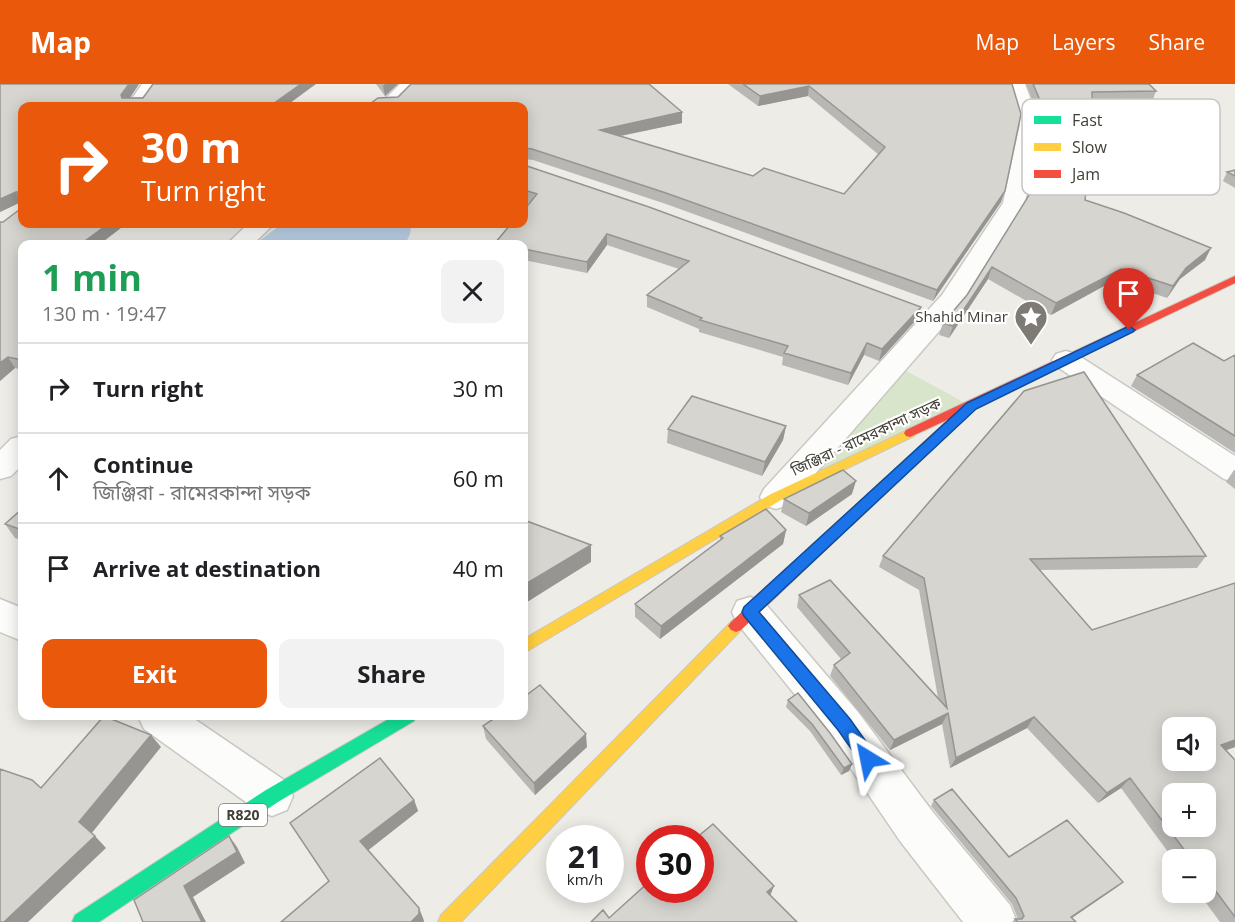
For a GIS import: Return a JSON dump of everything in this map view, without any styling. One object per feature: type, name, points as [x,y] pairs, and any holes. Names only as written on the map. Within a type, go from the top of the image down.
[{"type":"main road","name":"জিঞ্জিরা - রামেরকান্দা সড়ক","points":[[528,645],[776,497],[1235,279]]},
{"type":"main road","points":[[448,922],[750,612],[971,406]]},
{"type":"main road","name":"R820","points":[[82,922],[272,796],[401,720]]},
{"type":"street","points":[[139,102],[151,84]]},
{"type":"street","points":[[391,102],[411,84]]},
{"type":"street","points":[[1017,84],[1022,99]]},
{"type":"street","points":[[776,497],[929,311],[952,300],[1014,203],[1022,164]]},
{"type":"street","points":[[244,240],[257,228]]},
{"type":"street","points":[[1066,360],[1235,471]]},
{"type":"street","points":[[0,468],[18,451]]},
{"type":"street","points":[[750,612],[844,725],[916,826],[993,922]]},
{"type":"street","points":[[0,614],[18,624]]},
{"type":"street","points":[[164,720],[272,796]]},
{"type":"green space","points":[[895,365],[971,406],[776,497]]},
{"type":"water","points":[[277,228],[411,229],[407,240],[260,240]]},
{"type":"building","points":[[0,84],[129,84],[121,95],[122,98],[143,98],[153,84],[301,84],[276,102],[18,102],[18,192],[0,199]]},
{"type":"building","points":[[411,84],[649,84],[682,112],[600,130],[753,176],[764,168],[844,194],[885,147],[809,86],[760,96],[743,84],[1012,84],[1021,114],[1005,191],[937,290],[666,193],[528,148],[528,102],[372,102],[378,98],[398,97]]},
{"type":"building","points":[[1033,84],[1149,84],[1156,91],[1092,92],[1092,99],[1040,99]]},
{"type":"building","points":[[528,166],[649,207],[921,307],[882,349],[867,343],[851,373],[784,353],[788,346],[700,320],[702,318],[647,295],[689,261],[607,234],[587,262],[528,250],[528,240],[498,240],[508,228],[528,228],[528,205],[537,194],[528,191]]},
{"type":"building","points":[[1235,170],[1235,176],[1227,172]]},
{"type":"building","points":[[1029,195],[1086,195],[1085,200],[1211,248],[1186,268],[1173,286],[1121,269],[1056,303],[992,267],[953,326],[943,323],[967,295]]},
{"type":"building","points":[[18,211],[18,228],[103,228],[86,240],[18,240],[18,359],[8,357],[0,363],[0,222]]},
{"type":"building","points":[[1193,343],[1224,361],[1235,355],[1235,436],[1137,375]]},
{"type":"building","points":[[1084,372],[1206,556],[1030,559],[1092,630],[1235,583],[1235,740],[1221,745],[1235,760],[1235,917],[1216,891],[1216,849],[1184,849],[1175,837],[1216,837],[1216,783],[1162,783],[1162,820],[1130,778],[1107,793],[1034,717],[956,758],[948,713],[894,740],[834,665],[850,653],[799,595],[830,580],[947,708],[924,578],[883,556],[1024,391]]},
{"type":"building","points":[[692,396],[786,426],[765,462],[668,429]]},
{"type":"building","points":[[843,470],[856,481],[809,513],[784,499]]},
{"type":"building","points":[[766,509],[786,530],[661,626],[635,604],[723,538],[720,536]]},
{"type":"building","points":[[18,513],[18,529],[5,524]]},
{"type":"building","points":[[528,521],[591,545],[528,583]]},
{"type":"building","points":[[540,685],[586,734],[534,783],[483,726],[492,720],[528,720],[528,694]]},
{"type":"building","points":[[798,693],[852,764],[844,768],[812,724],[788,700]]},
{"type":"building","points":[[100,720],[114,720],[151,735],[79,822],[95,836],[4,922],[0,922],[0,769],[32,780],[41,788]]},
{"type":"building","points":[[380,758],[414,800],[360,841],[419,908],[419,914],[411,922],[281,922],[329,881],[290,823]]},
{"type":"building","points":[[952,789],[1009,857],[1067,820],[1123,882],[1071,917],[1076,922],[1018,922],[1015,919],[1022,919],[1024,916],[1016,898],[934,800]]},
{"type":"building","points":[[714,825],[774,886],[767,892],[797,922],[591,922],[603,910],[609,918],[636,894],[636,903],[714,903]]},
{"type":"building","points":[[229,836],[237,852],[184,886],[202,922],[143,922],[134,900]]},
{"type":"traffic: fast","points":[[82,922],[272,796],[401,720]]},
{"type":"traffic: slow","points":[[528,645],[776,497],[910,433]]},
{"type":"traffic: slow","points":[[448,922],[736,626]]},
{"type":"traffic: jam","points":[[910,433],[1235,279]]},
{"type":"traffic: jam","points":[[736,626],[971,406]]},
{"type":"place","name":"Shahid Minar","points":[[1031,346]]},
{"type":"route","points":[[868,759],[844,725],[750,612],[971,406],[1129,330]]}]
